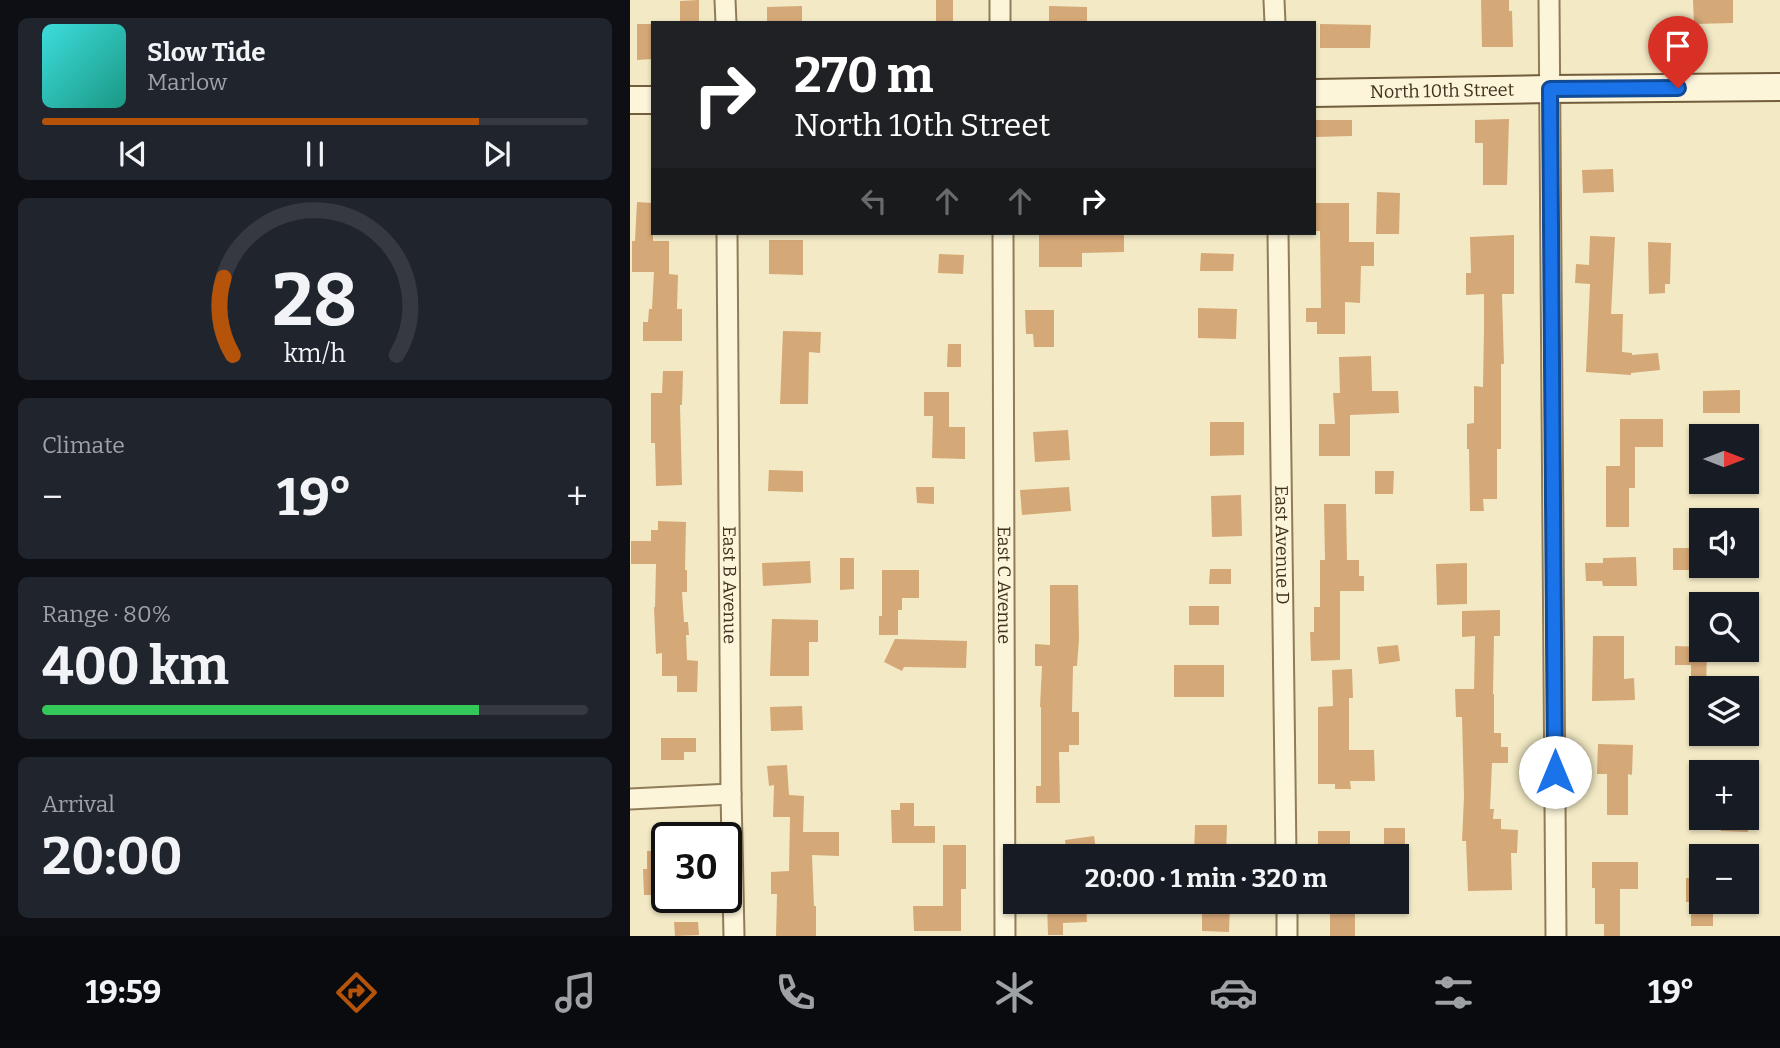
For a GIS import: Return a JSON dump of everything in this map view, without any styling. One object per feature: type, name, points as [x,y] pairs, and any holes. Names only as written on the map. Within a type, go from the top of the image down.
[{"type":"street","points":[[725,0],[726,21]]},
{"type":"street","points":[[1000,0],[1000,21]]},
{"type":"street","points":[[1274,0],[1275,21]]},
{"type":"street","points":[[1549,0],[1556,936]]},
{"type":"street","name":"North 10th Street","points":[[1316,93],[1780,88]]},
{"type":"street","points":[[630,100],[651,100]]},
{"type":"street","name":"East B Avenue","points":[[727,235],[734,936]]},
{"type":"street","name":"East C Avenue","points":[[1003,235],[1005,936]]},
{"type":"street","name":"East Avenue D","points":[[1278,235],[1286,844]]},
{"type":"street","points":[[630,799],[731,794]]},
{"type":"street","points":[[1287,914],[1287,936]]},
{"type":"building","points":[[699,0],[699,21],[680,21],[680,1]]},
{"type":"building","points":[[936,0],[953,0],[953,21],[936,21]]},
{"type":"building","points":[[1481,0],[1509,0],[1513,47],[1482,47]]},
{"type":"building","points":[[1693,0],[1733,0],[1733,23],[1694,24]]},
{"type":"building","points":[[802,6],[802,21],[767,21],[767,7]]},
{"type":"building","points":[[1049,6],[1087,7],[1087,21],[1049,21]]},
{"type":"building","points":[[637,24],[651,24],[651,59],[637,60]]},
{"type":"building","points":[[1320,24],[1371,25],[1370,48],[1320,48]]},
{"type":"building","points":[[1653,33],[1666,33],[1666,56],[1653,56]]},
{"type":"building","points":[[1509,119],[1507,185],[1483,185],[1483,143],[1475,143],[1475,120]]},
{"type":"building","points":[[1316,120],[1352,120],[1352,136],[1316,137]]},
{"type":"building","points":[[1613,169],[1614,192],[1583,193],[1582,170]]},
{"type":"building","points":[[1377,192],[1400,193],[1399,234],[1376,234]]},
{"type":"building","points":[[637,202],[651,203],[653,241],[669,241],[669,274],[678,275],[677,309],[682,309],[682,341],[643,341],[643,322],[648,322],[649,309],[652,309],[654,272],[632,272],[632,241],[635,241]]},
{"type":"building","points":[[1316,203],[1349,203],[1349,242],[1374,242],[1374,266],[1361,266],[1360,303],[1345,302],[1345,334],[1317,334],[1317,322],[1306,322],[1306,308],[1321,308],[1320,231],[1316,231]]},
{"type":"building","points":[[1039,235],[1124,235],[1124,252],[1082,253],[1082,267],[1039,267]]},
{"type":"building","points":[[1514,235],[1514,294],[1502,294],[1504,364],[1501,364],[1501,449],[1497,449],[1497,499],[1483,499],[1484,511],[1470,511],[1467,424],[1474,423],[1474,386],[1483,387],[1484,294],[1466,295],[1466,273],[1471,273],[1470,237]]},
{"type":"building","points":[[1590,236],[1615,237],[1611,314],[1623,314],[1622,352],[1632,355],[1658,353],[1660,370],[1631,375],[1586,372],[1590,284],[1575,283],[1576,264],[1589,265]]},
{"type":"building","points":[[769,240],[803,240],[803,275],[769,274]]},
{"type":"building","points":[[1648,242],[1671,243],[1670,284],[1665,284],[1665,293],[1649,294]]},
{"type":"building","points":[[1201,253],[1234,254],[1233,271],[1200,271]]},
{"type":"building","points":[[939,254],[964,255],[963,274],[938,273]]},
{"type":"building","points":[[1198,308],[1237,309],[1236,339],[1198,338]]},
{"type":"building","points":[[1025,310],[1054,310],[1054,347],[1034,347],[1033,334],[1026,334]]},
{"type":"building","points":[[783,331],[821,332],[820,353],[809,352],[808,404],[780,404]]},
{"type":"building","points":[[948,344],[961,344],[961,367],[947,367]]},
{"type":"building","points":[[1371,356],[1372,391],[1398,391],[1399,413],[1350,415],[1350,456],[1319,456],[1319,424],[1335,424],[1333,393],[1340,393],[1339,357]]},
{"type":"building","points":[[663,371],[683,371],[680,405],[682,485],[656,486],[655,443],[651,443],[651,393],[662,393]]},
{"type":"building","points":[[1740,390],[1740,413],[1703,413],[1703,391]]},
{"type":"building","points":[[924,392],[949,392],[949,427],[965,427],[965,459],[932,458],[933,416],[924,416]]},
{"type":"building","points":[[1620,419],[1663,419],[1663,447],[1635,447],[1635,488],[1629,488],[1629,527],[1606,527],[1606,466],[1620,466]]},
{"type":"building","points":[[1210,422],[1244,422],[1244,455],[1210,456]]},
{"type":"building","points":[[1068,430],[1070,460],[1035,462],[1033,432]]},
{"type":"building","points":[[769,470],[803,471],[803,492],[768,491]]},
{"type":"building","points":[[1375,471],[1394,471],[1393,494],[1375,494]]},
{"type":"building","points":[[916,487],[934,487],[934,504],[917,503]]},
{"type":"building","points":[[1069,487],[1071,511],[1022,515],[1020,490]]},
{"type":"building","points":[[1241,495],[1242,536],[1212,537],[1211,496]]},
{"type":"building","points":[[1324,504],[1346,504],[1347,560],[1359,560],[1359,576],[1364,576],[1364,591],[1340,591],[1340,660],[1311,661],[1310,632],[1314,632],[1314,607],[1320,607],[1320,560],[1325,560]]},
{"type":"building","points":[[658,521],[686,522],[687,592],[682,592],[684,622],[688,622],[689,635],[686,635],[687,660],[698,661],[697,692],[677,692],[677,676],[662,676],[662,653],[656,654],[656,564],[631,564],[631,541],[651,541],[651,530],[658,530]]},
{"type":"building","points":[[1673,548],[1689,548],[1689,570],[1673,570]]},
{"type":"building","points":[[1636,557],[1637,586],[1603,586],[1602,581],[1586,581],[1585,563],[1603,563],[1603,558]]},
{"type":"building","points":[[840,558],[854,558],[854,589],[840,590]]},
{"type":"building","points":[[810,561],[811,583],[763,586],[762,563]]},
{"type":"building","points":[[1467,563],[1467,604],[1437,605],[1436,564]]},
{"type":"building","points":[[1210,569],[1231,569],[1231,584],[1209,584]]},
{"type":"building","points":[[882,570],[919,570],[919,598],[902,598],[902,610],[898,610],[898,635],[879,635],[879,616],[882,616]]},
{"type":"building","points":[[1050,585],[1078,585],[1079,639],[1077,666],[1073,666],[1072,712],[1079,712],[1079,745],[1069,745],[1069,752],[1059,752],[1060,803],[1036,803],[1036,786],[1041,786],[1042,666],[1035,666],[1035,644],[1050,645]]},
{"type":"building","points":[[1189,606],[1219,606],[1219,625],[1189,625]]},
{"type":"building","points":[[1500,610],[1500,636],[1494,636],[1494,733],[1501,733],[1501,747],[1508,747],[1508,763],[1492,763],[1490,809],[1494,809],[1493,819],[1501,819],[1501,829],[1518,830],[1517,853],[1511,853],[1512,890],[1468,891],[1466,841],[1462,841],[1462,717],[1456,717],[1455,689],[1474,689],[1475,636],[1462,637],[1462,611]]},
{"type":"building","points":[[772,619],[818,620],[818,642],[809,642],[809,676],[770,676]]},
{"type":"building","points":[[1593,636],[1624,636],[1624,679],[1634,678],[1635,700],[1592,701]]},
{"type":"building","points":[[895,639],[967,641],[966,668],[904,667],[902,671],[884,662]]},
{"type":"building","points":[[1398,645],[1400,661],[1379,664],[1377,647]]},
{"type":"building","points":[[1675,646],[1689,647],[1689,662],[1707,662],[1706,676],[1691,676],[1691,665],[1675,665]]},
{"type":"building","points":[[1174,665],[1224,665],[1224,697],[1174,697]]},
{"type":"building","points":[[1352,669],[1349,750],[1374,750],[1375,781],[1350,781],[1351,789],[1335,789],[1335,784],[1318,784],[1318,707],[1333,706],[1332,670]]},
{"type":"building","points":[[802,706],[803,730],[771,731],[770,707]]},
{"type":"building","points":[[661,738],[696,738],[696,752],[684,752],[684,760],[661,760]]},
{"type":"building","points":[[1598,744],[1633,745],[1632,775],[1628,774],[1628,815],[1607,815],[1607,774],[1597,774]]},
{"type":"building","points":[[787,765],[789,795],[804,796],[803,832],[839,832],[839,856],[812,855],[816,936],[776,936],[777,894],[771,894],[771,872],[789,871],[790,817],[773,817],[774,785],[769,786],[767,766]]},
{"type":"building","points":[[900,803],[914,803],[914,826],[935,826],[935,843],[892,843],[891,810],[900,810]]},
{"type":"building","points":[[1195,825],[1227,825],[1226,844],[1194,844]]},
{"type":"building","points":[[1384,828],[1405,828],[1405,844],[1384,844]]},
{"type":"building","points":[[1748,830],[1748,832],[1721,831]]},
{"type":"building","points":[[1318,831],[1350,831],[1350,844],[1318,844]]},
{"type":"building","points":[[1094,836],[1095,844],[1066,844],[1065,840]]},
{"type":"building","points":[[943,845],[966,845],[966,889],[961,889],[961,931],[914,931],[913,906],[943,906]]},
{"type":"building","points":[[647,851],[651,851],[651,895],[644,895],[643,869],[647,869]]},
{"type":"building","points":[[1592,862],[1638,862],[1638,889],[1620,889],[1620,936],[1604,936],[1604,924],[1595,924]]},
{"type":"building","points":[[1686,878],[1689,878],[1689,902],[1686,902]]},
{"type":"building","points":[[1047,914],[1087,914],[1087,922],[1063,923],[1063,935],[1048,935]]},
{"type":"building","points":[[1202,914],[1230,914],[1229,932],[1202,931]]},
{"type":"building","points":[[1330,914],[1355,914],[1355,936],[1330,936]]},
{"type":"building","points":[[1691,914],[1713,914],[1713,926],[1691,926]]},
{"type":"building","points":[[674,922],[698,922],[699,935],[675,936]]},
{"type":"route","points":[[1555,772],[1550,89],[1678,88]]}]
